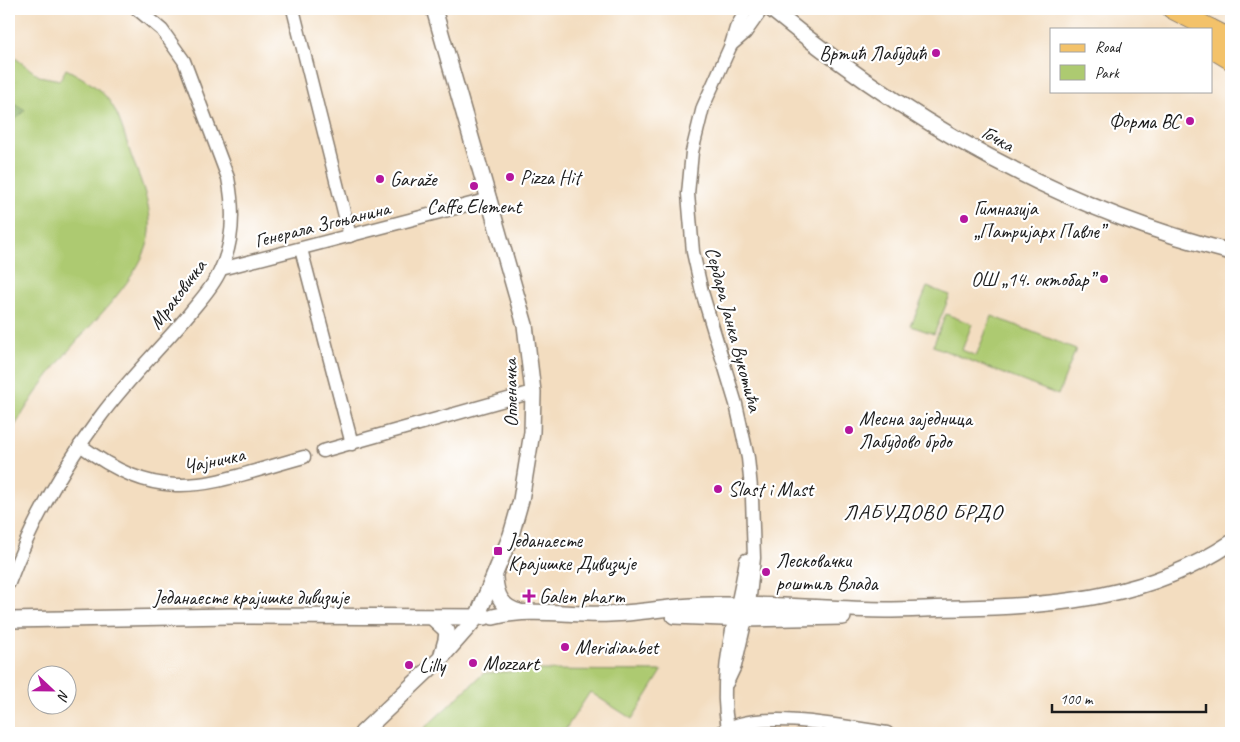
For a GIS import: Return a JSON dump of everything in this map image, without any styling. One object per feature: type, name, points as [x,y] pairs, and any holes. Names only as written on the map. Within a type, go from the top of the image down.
[{"type":"main road","points":[[1163,9],[1183,28]]},
{"type":"main road","points":[[1172,9],[1209,28]]},
{"type":"main road","points":[[1212,30],[1231,39]]},
{"type":"main road","points":[[1212,49],[1231,60]]},
{"type":"street","name":"Мраковичка","points":[[9,583],[34,526],[80,445],[116,396],[205,294],[221,269],[232,222],[231,197],[224,167],[184,61],[162,30],[137,9]]},
{"type":"street","points":[[293,9],[350,236]]},
{"type":"street","name":"Опленачка","points":[[362,733],[440,659],[477,617],[495,577],[521,500],[532,432],[533,392],[525,325],[434,9]]},
{"type":"street","name":"Сердара Јанка Вукотића","points":[[724,730],[724,704],[727,683],[726,665],[742,612],[752,540],[752,498],[748,458],[736,404],[699,280],[693,252],[688,209],[691,160],[697,131],[713,81],[732,45],[736,28],[747,9]]},
{"type":"street","name":"Сердара Јанка Вукотића","points":[[732,45],[744,33],[762,9]]},
{"type":"street","name":"Гочка","points":[[771,9],[828,53],[896,101],[940,130],[1009,168],[1042,184],[1131,220],[1181,238],[1231,252]]},
{"type":"street","name":"Генерала Згоњанина","points":[[221,269],[301,250],[490,199]]},
{"type":"street","points":[[301,250],[352,444]]},
{"type":"street","points":[[323,451],[533,392]]},
{"type":"street","name":"Чајничка","points":[[80,445],[106,463],[138,479],[180,487],[220,481],[304,458]]},
{"type":"street","name":"Једанаесте крајишке дивизије","points":[[9,620],[230,616],[493,617],[527,613],[593,615],[645,612],[666,608],[842,617],[885,610],[1035,606],[1110,594],[1170,576],[1231,543]]},
{"type":"street","points":[[495,577],[498,596],[503,603],[511,609],[527,613]]},
{"type":"street","name":"Једанаесте крајишке дивизије","points":[[493,617],[527,623],[560,621],[593,615]]},
{"type":"street","points":[[433,618],[444,627],[447,634],[440,659]]},
{"type":"street","points":[[724,730],[748,723],[794,720],[887,733]]},
{"type":"green space","points":[[14,57],[39,76],[60,80],[66,69],[94,86],[110,103],[121,124],[145,192],[150,232],[146,248],[138,266],[127,283],[53,370],[33,397],[9,436],[9,61]]},
{"type":"green space","points":[[9,100],[25,110],[9,126]]},
{"type":"green space","points":[[927,287],[950,295],[934,334],[911,326]]},
{"type":"green space","points":[[946,314],[972,324],[962,350],[976,356],[992,316],[1076,349],[1058,395],[933,346]]},
{"type":"green space","points":[[538,670],[662,671],[632,719],[590,692],[563,733],[419,733],[484,673]]},
{"type":"place","name":"Вртић Лабудић","points":[[936,53]]},
{"type":"place","name":"Форма ВС","points":[[1190,121]]},
{"type":"place","name":"Pizza Hit","points":[[510,177]]},
{"type":"place","name":"Garaže","points":[[380,179]]},
{"type":"place","name":"Caffe Element","points":[[474,186]]},
{"type":"place","name":"Гимназија „Патријарх Павле”","points":[[964,219]]},
{"type":"place","name":"ОШ „14. октобар”","points":[[1104,279]]},
{"type":"place","name":"Месна заједница Лабудово брдо","points":[[849,430]]},
{"type":"place","name":"Slast i Mast","points":[[718,489]]},
{"type":"place","name":"Једанаесте Крајишке Дивизије","points":[[498,551]]},
{"type":"place","name":"Лесковачки роштиљ Влада","points":[[766,572]]},
{"type":"place","name":"Galen pharm","points":[[529,596]]},
{"type":"place","name":"Meridianbet","points":[[565,647]]},
{"type":"place","name":"Mozzart","points":[[473,663]]},
{"type":"place","name":"Lilly","points":[[409,665]]},
{"type":"district","name":"ЛАБУДОВО БРДО","points":[[923,511]]}]
